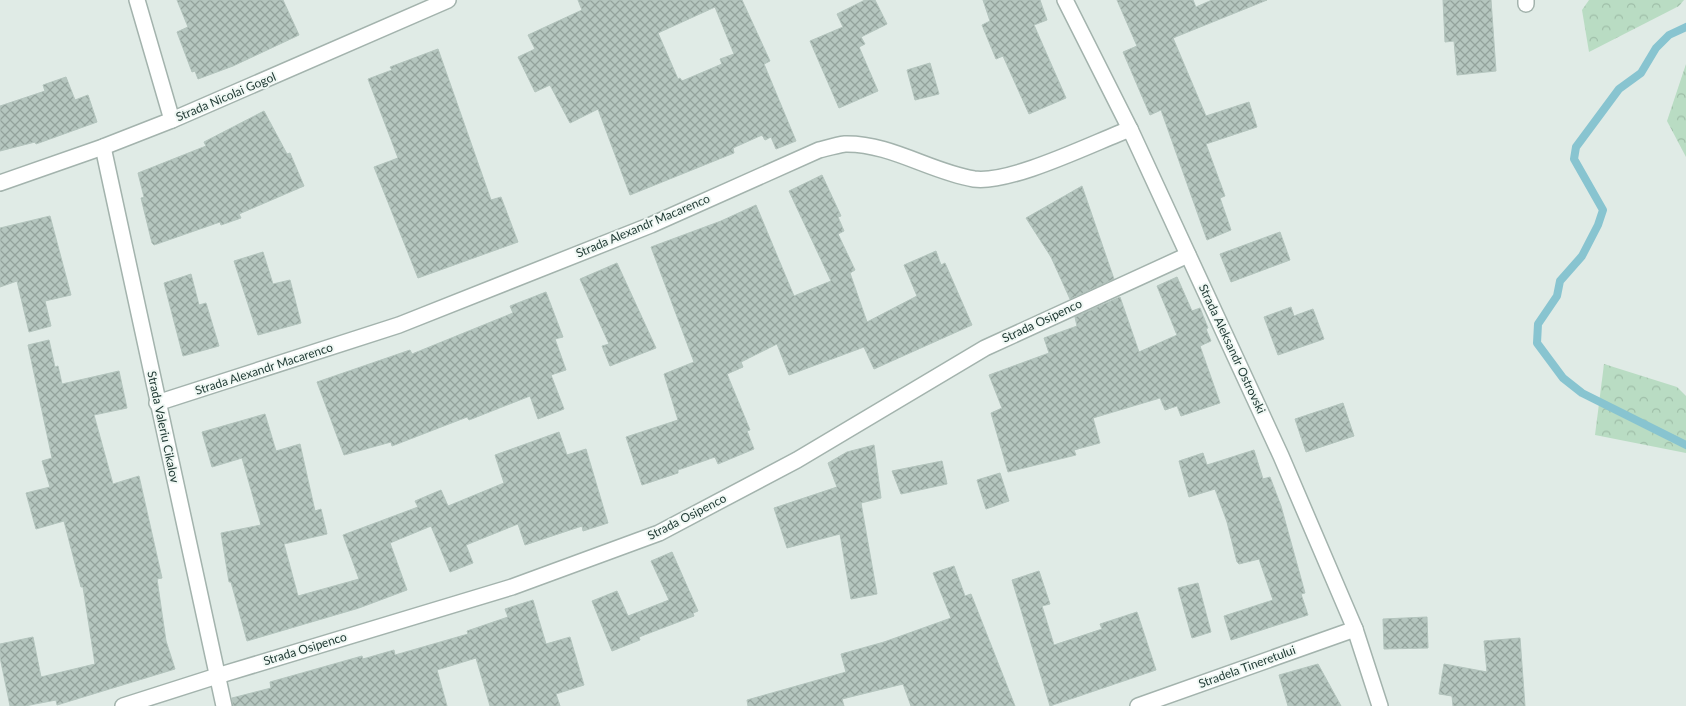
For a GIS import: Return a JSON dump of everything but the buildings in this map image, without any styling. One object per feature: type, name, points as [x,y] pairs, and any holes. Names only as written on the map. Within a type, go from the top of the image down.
[{"type":"street","points":[[137,0],[172,120]]},
{"type":"street","name":"Strada Nicolai Gogol","points":[[0,183],[103,147],[172,120],[448,0]]},
{"type":"street","name":"Strada Aleksandr Ostrovski","points":[[1065,0],[1130,129],[1281,456],[1355,629],[1380,706]]},
{"type":"street","name":"Strada Alexandr Macarenco","points":[[157,403],[399,325],[651,225],[819,150],[845,144],[874,148],[974,179],[994,179],[1016,174],[1130,129]]},
{"type":"street","name":"Strada Valeriu Cikalov","points":[[103,147],[224,706]]},
{"type":"street","name":"Strada Osipenco","points":[[123,706],[512,587],[659,533],[797,460],[984,348],[1188,254]]},
{"type":"street","name":"Stradela Tineretului","points":[[1138,706],[1355,629]]},
{"type":"green space","points":[[1589,0],[1684,0],[1679,6],[1589,52],[1582,10]]},
{"type":"green space","points":[[1686,64],[1686,157],[1667,121]]},
{"type":"green space","points":[[1604,364],[1677,387],[1686,396],[1686,453],[1595,435]]},
{"type":"waterway","points":[[1686,27],[1669,35],[1656,48],[1641,73],[1619,89],[1576,147],[1574,159],[1603,210],[1598,225],[1582,256],[1560,281],[1557,296],[1538,324],[1537,343],[1563,378],[1582,393],[1686,445]]}]
